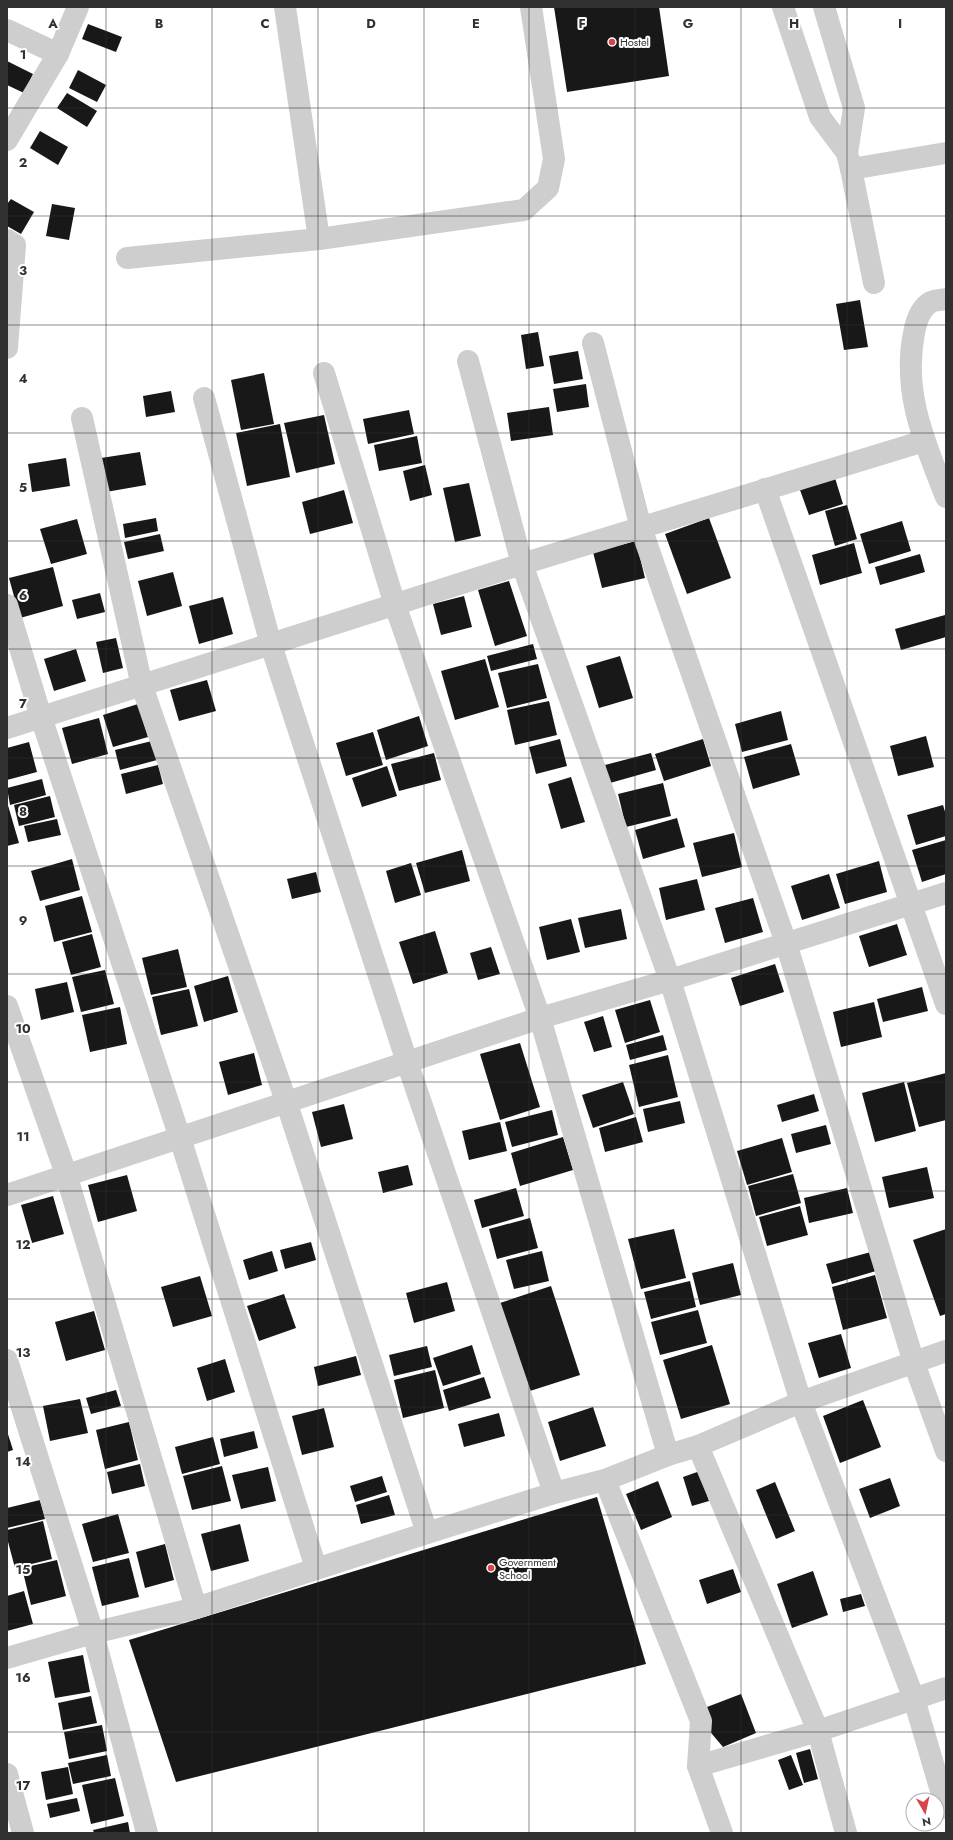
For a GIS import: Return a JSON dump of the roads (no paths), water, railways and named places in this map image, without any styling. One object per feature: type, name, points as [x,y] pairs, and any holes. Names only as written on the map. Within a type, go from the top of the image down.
[{"type":"street","points":[[7,140],[58,54],[78,7]]},
{"type":"street","points":[[285,7],[319,239]]},
{"type":"street","points":[[127,258],[319,239],[524,210],[548,188],[554,159],[531,7]]},
{"type":"street","points":[[783,7],[820,117],[849,161]]},
{"type":"street","points":[[824,7],[854,108],[849,161],[874,283]]},
{"type":"street","points":[[7,30],[58,54]]},
{"type":"street","points":[[849,161],[946,153]]},
{"type":"street","points":[[7,240],[14,245],[7,348]]},
{"type":"street","points":[[946,299],[931,302],[921,313],[916,324],[910,351],[910,380],[924,441],[946,497]]},
{"type":"street","points":[[593,343],[641,528],[786,942],[914,1363],[946,1451]]},
{"type":"street","points":[[468,361],[522,564],[670,980],[801,1402],[914,1699],[946,1808]]},
{"type":"street","points":[[324,373],[395,605],[540,1018],[668,1455]]},
{"type":"street","points":[[204,398],[271,645],[407,1062],[554,1493]]},
{"type":"street","points":[[82,418],[142,686],[286,1101],[426,1532]]},
{"type":"street","points":[[7,728],[522,564],[924,441]]},
{"type":"street","points":[[766,489],[912,903],[946,1004]]},
{"type":"street","points":[[7,605],[41,717],[180,1138],[316,1568]]},
{"type":"street","points":[[7,1195],[66,1174],[180,1138],[286,1101],[540,1018],[670,980],[786,942],[946,893]]},
{"type":"street","points":[[7,1006],[66,1174],[196,1608]]},
{"type":"street","points":[[7,1658],[93,1633],[196,1608],[426,1532],[554,1493],[605,1480],[668,1455],[698,1446],[801,1402],[946,1351]]},
{"type":"street","points":[[7,1360],[93,1633],[147,1833]]},
{"type":"street","points":[[698,1446],[818,1731],[846,1833]]},
{"type":"street","points":[[605,1480],[701,1721],[698,1766],[722,1833]]},
{"type":"street","points":[[698,1766],[818,1731],[946,1688]]},
{"type":"street","points":[[7,1774],[24,1833]]},
{"type":"place","name":"Hostel","points":[[612,42]]},
{"type":"place","name":"Government School","points":[[491,1568]]}]
